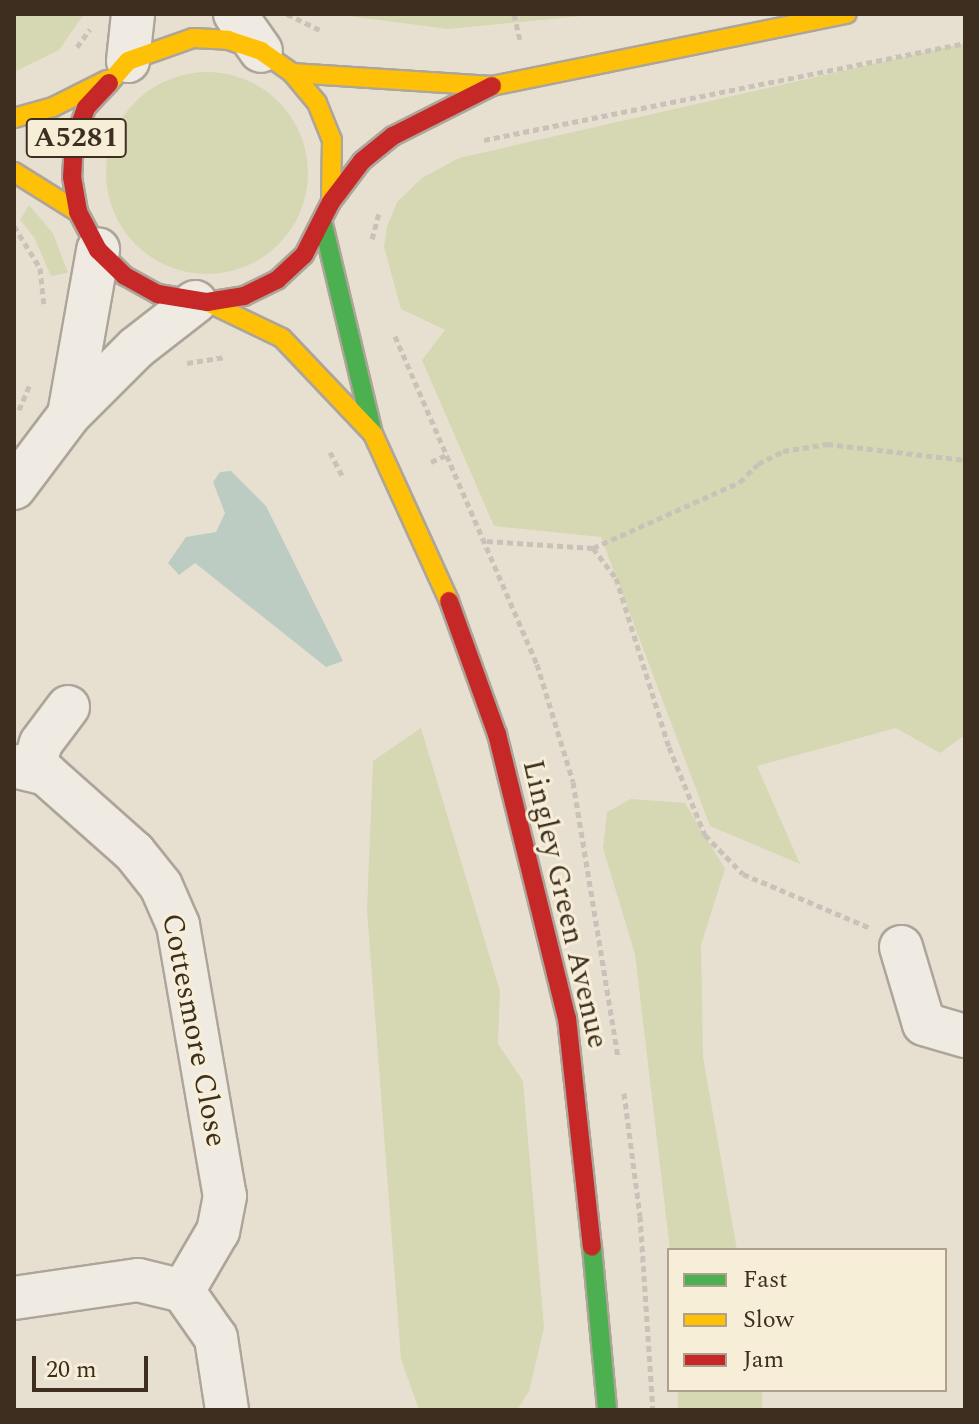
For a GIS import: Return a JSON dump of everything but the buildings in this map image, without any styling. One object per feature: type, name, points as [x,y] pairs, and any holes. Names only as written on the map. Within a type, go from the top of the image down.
[{"type":"main road","name":"A5281","points":[[118,70],[86,108],[74,141],[72,177],[78,212],[98,250],[125,276],[147,288],[201,302],[244,296],[277,280],[304,255],[323,224],[331,202],[362,161],[393,136],[492,86],[847,14]]},
{"type":"main road","name":"A5281","points":[[14,118],[53,107],[159,46],[193,38],[228,40],[276,62],[492,86]]},
{"type":"main road","name":"A5281","points":[[276,62],[317,103],[332,140],[331,202]]},
{"type":"main road","name":"A5281","points":[[14,172],[78,212]]},
{"type":"main road","name":"Lingley Green Avenue","points":[[323,224],[373,434],[461,627],[527,849],[578,1091],[607,1410]]},
{"type":"main road","name":"Lingley Green Avenue","points":[[201,302],[282,338],[373,434]]},
{"type":"street","points":[[118,70],[133,14]]},
{"type":"street","points":[[235,14],[276,62]]},
{"type":"street","points":[[69,415],[98,250]]},
{"type":"street","points":[[14,488],[69,415],[136,348],[201,302]]},
{"type":"street","name":"Cottesmore Close","points":[[68,707],[24,767],[60,785],[134,852],[161,886],[178,925],[225,1196],[218,1231],[183,1291]]},
{"type":"street","points":[[901,947],[916,1034],[965,1036]]},
{"type":"street","points":[[14,1298],[138,1280],[183,1291],[216,1338],[227,1410]]},
{"type":"path","points":[[514,14],[520,41]]},
{"type":"path","points":[[476,142],[965,43]]},
{"type":"path","points":[[370,248],[388,199]]},
{"type":"path","points":[[14,226],[31,248],[45,287]]},
{"type":"path","points":[[392,329],[487,541],[593,548],[740,482],[758,464],[783,451],[827,444],[965,460]]},
{"type":"path","points":[[182,365],[232,357]]},
{"type":"path","points":[[325,443],[345,482]]},
{"type":"path","points":[[593,548],[616,578],[669,747],[705,835],[743,874],[874,930],[901,947]]},
{"type":"green space","points":[[14,14],[84,14],[59,50],[14,72]]},
{"type":"green space","points":[[333,14],[603,14],[448,29]]},
{"type":"green space","points":[[965,43],[965,735],[940,753],[896,728],[757,766],[800,864],[710,826],[601,537],[494,526],[422,360],[445,330],[401,309],[384,247],[387,227],[397,202],[422,178],[459,158]]},
{"type":"green space","points":[[207,72],[246,79],[279,101],[301,134],[308,173],[301,212],[279,245],[246,267],[207,274],[168,267],[135,245],[113,212],[106,173],[113,134],[135,101],[168,79]]},
{"type":"green space","points":[[29,205],[53,233],[68,273],[51,276],[34,237],[20,220]]},
{"type":"green space","points":[[421,728],[500,991],[498,1044],[523,1081],[544,1328],[529,1391],[517,1410],[419,1410],[401,1359],[367,910],[373,761]]},
{"type":"green space","points":[[631,799],[685,803],[725,869],[701,945],[703,1057],[737,1248],[670,1248],[635,954],[603,848],[607,812]]},
{"type":"green space","points":[[678,1392],[762,1392],[762,1410],[678,1410]]},
{"type":"shaded area","points":[[231,471],[266,506],[343,661],[326,667],[195,563],[179,575],[168,563],[186,537],[216,532],[225,513],[213,482],[220,472]]},
{"type":"traffic: fast","points":[[323,224],[373,434]]},
{"type":"traffic: fast","points":[[592,1247],[607,1410]]},
{"type":"traffic: slow","points":[[292,73],[492,86],[847,14]]},
{"type":"traffic: slow","points":[[109,83],[128,61],[193,38],[228,40],[261,51],[292,73],[317,103],[332,140],[331,202]]},
{"type":"traffic: slow","points":[[14,118],[53,107],[107,80]]},
{"type":"traffic: slow","points":[[14,172],[78,212]]},
{"type":"traffic: slow","points":[[207,302],[282,338],[373,434],[449,601]]},
{"type":"traffic: jam","points":[[109,83],[86,108],[74,141],[72,177],[78,212],[98,250],[125,276],[158,294],[207,302],[244,296],[277,280],[304,255],[331,202],[362,161],[393,136],[492,86]]},
{"type":"traffic: jam","points":[[449,601],[497,734],[567,1018],[592,1247]]}]
